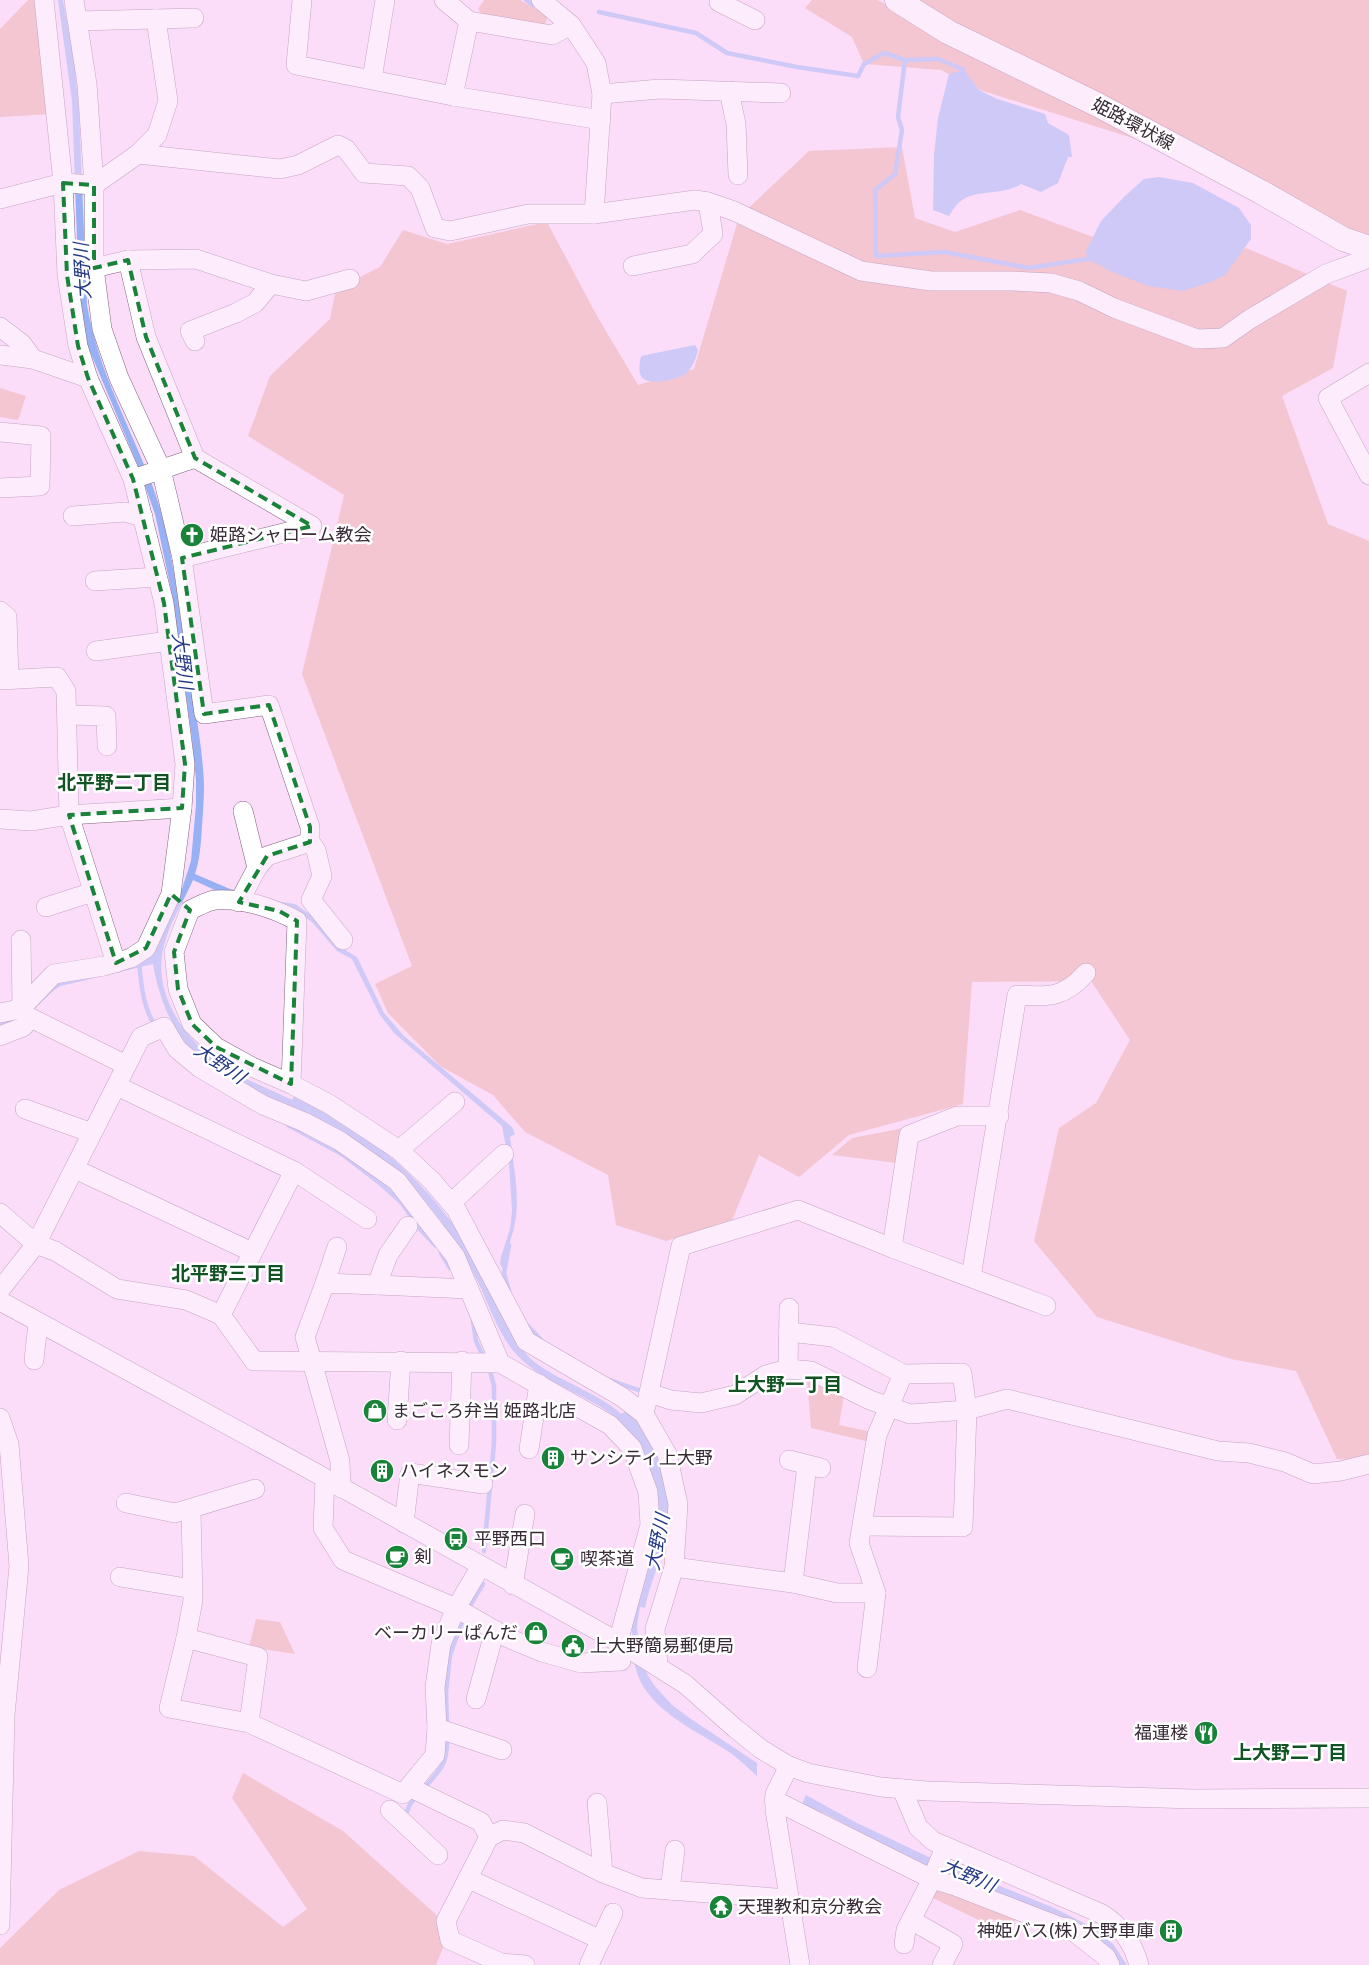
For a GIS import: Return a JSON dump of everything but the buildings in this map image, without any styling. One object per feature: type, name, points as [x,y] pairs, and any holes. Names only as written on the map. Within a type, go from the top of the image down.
[{"type":"main road","name":"姫路環状線","points":[[897,0],[948,32],[1096,104],[1261,192],[1343,239],[1369,248]]},
{"type":"street","points":[[0,1013],[15,1010],[22,1006],[54,974],[82,970],[131,958],[146,948],[171,894],[182,808],[185,764],[164,604],[134,479],[88,378],[78,346],[67,275],[63,183],[44,0]]},
{"type":"street","points":[[74,0],[87,84],[94,185],[94,268],[102,329],[119,378],[161,469],[182,558],[204,714],[269,705],[310,826],[310,842],[316,850],[322,876],[311,900],[343,940]]},
{"type":"street","points":[[302,0],[296,64],[453,96],[601,120]]},
{"type":"street","points":[[372,79],[385,0]]},
{"type":"street","points":[[444,0],[469,21],[552,35],[571,25]]},
{"type":"street","points":[[541,0],[571,25],[596,63],[602,94],[594,214]]},
{"type":"street","points":[[720,0],[719,2],[755,20]]},
{"type":"street","points":[[78,21],[194,18]]},
{"type":"street","points":[[0,199],[63,183],[94,185],[138,154],[157,135],[168,101],[156,19]]},
{"type":"street","points":[[453,96],[469,21]]},
{"type":"street","points":[[602,94],[660,89],[781,93]]},
{"type":"street","points":[[729,91],[736,124],[738,175]]},
{"type":"street","points":[[138,154],[280,169],[298,165],[338,145],[346,149],[364,174],[408,176],[420,188],[435,228],[450,231],[528,214],[594,214],[695,200],[708,202],[734,211],[862,270],[931,281],[1051,283],[1078,291],[1114,308],[1197,339],[1223,338],[1258,314],[1326,274],[1369,258]]},
{"type":"street","points":[[633,266],[692,254],[714,234],[708,202]]},
{"type":"street","points":[[94,268],[128,260],[196,259],[271,284],[306,291],[350,279]]},
{"type":"street","points":[[128,260],[146,337],[195,458],[312,526],[182,558]]},
{"type":"street","points":[[195,341],[190,331],[236,313],[255,303],[271,284]]},
{"type":"street","points":[[0,327],[22,344],[33,359]]},
{"type":"street","points":[[0,355],[33,359],[88,378]]},
{"type":"street","points":[[1369,373],[1328,398],[1369,475]]},
{"type":"street","points":[[0,432],[41,436],[40,486],[0,488]]},
{"type":"street","points":[[134,479],[195,458]]},
{"type":"street","points":[[73,516],[125,512],[143,517]]},
{"type":"street","points":[[95,581],[158,577]]},
{"type":"street","points":[[0,611],[7,617],[5,680],[57,677],[66,691],[69,814],[116,962]]},
{"type":"street","points":[[96,651],[169,641]]},
{"type":"street","points":[[68,715],[106,716],[111,741]]},
{"type":"street","points":[[0,818],[31,821],[69,814],[182,808]]},
{"type":"street","points":[[243,811],[257,868]]},
{"type":"street","points":[[242,896],[257,868],[267,856],[310,842]]},
{"type":"street","points":[[46,907],[93,892]]},
{"type":"street","points":[[171,894],[190,910]]},
{"type":"street","points":[[291,1084],[298,921],[242,896],[214,900],[190,910],[174,952],[178,989],[192,1024],[216,1047],[252,1068],[291,1084],[329,1104],[399,1150],[432,1181],[456,1209],[526,1341],[622,1397],[644,1414],[667,1454],[678,1504],[674,1567],[655,1629],[658,1666]]},
{"type":"street","points":[[21,940],[22,1006]]},
{"type":"street","points":[[971,1278],[999,1116],[1017,995],[1046,997],[1074,987],[1086,973]]},
{"type":"street","points":[[0,1036],[24,1027],[31,1018],[126,1065]]},
{"type":"street","points":[[0,1290],[36,1244],[141,1037],[164,1027],[178,1049],[200,1068],[263,1105],[304,1122],[340,1141],[397,1181],[455,1256],[500,1362]]},
{"type":"street","points":[[117,1086],[294,1171],[367,1220]]},
{"type":"street","points":[[399,1150],[455,1102]]},
{"type":"street","points":[[25,1109],[92,1133]]},
{"type":"street","points":[[892,1248],[909,1135],[957,1116],[999,1116]]},
{"type":"street","points":[[451,1203],[504,1154]]},
{"type":"street","points":[[75,1169],[252,1252]]},
{"type":"street","points":[[221,1315],[294,1171]]},
{"type":"street","points":[[644,1414],[681,1246],[798,1210],[892,1248],[1046,1306]]},
{"type":"street","points":[[0,1212],[36,1244],[56,1251],[117,1289],[186,1300],[221,1315],[254,1361],[313,1362],[462,1361],[500,1362],[610,1425],[632,1448],[648,1492],[650,1524],[618,1642],[621,1661],[581,1663],[542,1652],[495,1630],[456,1608],[343,1560],[323,1528],[340,1461],[313,1362],[305,1337],[337,1247]]},
{"type":"street","points":[[377,1285],[388,1255],[408,1226]]},
{"type":"street","points":[[325,1283],[469,1289]]},
{"type":"street","points":[[0,1301],[618,1642],[685,1684],[755,1744],[789,1766],[808,1773],[902,1789],[1194,1799],[1369,1798]]},
{"type":"street","points":[[788,1368],[790,1308]]},
{"type":"street","points":[[34,1360],[38,1323]]},
{"type":"street","points":[[789,1332],[833,1337],[903,1374],[962,1373],[967,1410],[962,1527],[863,1526]]},
{"type":"street","points":[[397,1420],[401,1361]]},
{"type":"street","points":[[459,1445],[462,1361]]},
{"type":"street","points":[[649,1393],[671,1400],[701,1403],[735,1395],[766,1375],[788,1368],[811,1371],[870,1400],[910,1414],[967,1410],[1007,1399],[1218,1451],[1249,1453],[1285,1462],[1313,1474],[1341,1471],[1369,1464]]},
{"type":"street","points":[[867,1668],[876,1593],[859,1543],[877,1435],[903,1374]]},
{"type":"street","points":[[529,1449],[539,1384]]},
{"type":"street","points":[[0,1418],[9,1444],[19,1566],[3,1715],[0,1925]]},
{"type":"street","points":[[788,1460],[814,1467],[793,1582]]},
{"type":"street","points":[[404,1523],[410,1473],[483,1484]]},
{"type":"street","points":[[126,1503],[175,1514],[255,1490]]},
{"type":"street","points":[[191,1510],[193,1600],[169,1708],[249,1724],[481,1822],[489,1838]]},
{"type":"street","points":[[513,1585],[525,1514]]},
{"type":"street","points":[[438,1855],[386,1815],[435,1755],[437,1728],[435,1687],[441,1644],[456,1608],[481,1566]]},
{"type":"street","points":[[674,1567],[793,1582],[837,1592],[876,1593]]},
{"type":"street","points":[[120,1577],[193,1589]]},
{"type":"street","points":[[476,1699],[495,1630]]},
{"type":"street","points":[[186,1638],[258,1657],[249,1724]]},
{"type":"street","points":[[437,1728],[502,1750]]},
{"type":"street","points":[[789,1766],[775,1794],[774,1800],[800,1965]]},
{"type":"street","points":[[902,1789],[918,1827],[933,1841],[1102,1914],[1120,1927],[1139,1965]]},
{"type":"street","points":[[774,1800],[932,1879],[1061,1927],[1069,1928],[1106,1957],[1110,1965]]},
{"type":"street","points":[[597,1803],[602,1873]]},
{"type":"street","points":[[525,1965],[501,1963],[450,1940],[446,1921],[489,1838],[503,1830],[524,1833],[602,1873],[642,1888],[789,1899]]},
{"type":"street","points":[[904,1944],[906,1930],[932,1879],[944,1847]]},
{"type":"street","points":[[670,1890],[675,1850]]},
{"type":"street","points":[[469,1879],[601,1940]]},
{"type":"street","points":[[589,1965],[613,1913]]},
{"type":"street","points":[[911,1920],[953,1944],[942,1965]]},
{"type":"highlighted area","points":[[63,183],[94,185],[94,268],[128,260],[146,337],[195,458],[312,526],[182,558],[204,714],[269,705],[310,827],[310,842],[267,856],[239,902],[279,911],[297,921],[291,1084],[216,1047],[192,1024],[178,989],[174,952],[190,910],[171,894],[146,948],[116,963],[69,815],[182,808],[185,764],[164,603],[133,479],[88,378],[78,346],[67,275]]},
{"type":"shaded area","points":[[28,0],[39,0],[53,114],[0,117],[0,29]]},
{"type":"shaded area","points":[[484,0],[520,0],[548,16],[544,27],[484,17],[478,9]]},
{"type":"shaded area","points":[[812,0],[877,0],[909,15],[920,0],[1369,0],[1369,243],[1202,160],[980,90],[941,70],[864,64],[852,37],[805,8]]},
{"type":"shaded area","points":[[902,147],[915,218],[955,232],[1020,210],[1093,237],[1141,274],[1190,283],[1246,248],[1347,291],[1333,368],[1282,396],[1328,524],[1369,541],[1369,1461],[1337,1459],[1296,1371],[1231,1359],[1097,1317],[1034,1241],[1059,1128],[1096,1103],[1130,1040],[1091,981],[972,982],[963,1104],[849,1135],[799,1177],[759,1155],[732,1220],[666,1241],[616,1225],[608,1175],[525,1132],[493,1095],[440,1066],[388,1013],[375,984],[412,966],[302,674],[344,495],[248,436],[270,376],[330,319],[336,289],[380,267],[403,230],[447,244],[547,222],[597,316],[638,385],[694,369],[739,217],[809,151]]},
{"type":"shaded area","points":[[0,388],[26,396],[18,420],[0,417]]},
{"type":"shaded area","points":[[904,1128],[897,1163],[832,1155],[852,1138]]},
{"type":"shaded area","points":[[807,1379],[844,1395],[839,1425],[872,1432],[870,1442],[811,1428]]},
{"type":"shaded area","points":[[256,1619],[280,1622],[295,1654],[249,1647]]},
{"type":"shaded area","points":[[243,1773],[343,1831],[451,1928],[436,1965],[0,1965],[0,1948],[59,1890],[139,1851],[194,1856],[283,1927],[307,1909],[232,1798]]},
{"type":"shaded area","points":[[939,1885],[1017,1917],[1011,1928],[990,1918],[985,1923],[933,1898]]},
{"type":"water","points":[[58,0],[63,0],[74,59],[79,110],[87,305],[92,329],[107,376],[145,467],[160,509],[170,549],[199,733],[204,784],[201,844],[195,874],[230,889],[295,904],[318,920],[340,947],[357,957],[384,1013],[404,1036],[512,1127],[515,1134],[510,1137],[517,1206],[504,1270],[500,1264],[510,1229],[512,1211],[509,1162],[502,1126],[394,1033],[380,1015],[352,959],[337,951],[313,923],[297,910],[263,904],[219,892],[193,880],[171,926],[162,956],[161,972],[169,1004],[177,1019],[197,1045],[222,1066],[339,1122],[373,1143],[404,1169],[436,1203],[457,1230],[491,1292],[502,1317],[527,1355],[542,1367],[602,1400],[620,1413],[648,1445],[657,1463],[663,1483],[666,1525],[659,1562],[645,1608],[640,1607],[637,1626],[638,1639],[647,1674],[671,1704],[757,1763],[757,1776],[732,1754],[665,1711],[647,1692],[637,1672],[632,1648],[632,1623],[659,1529],[661,1504],[656,1480],[642,1448],[626,1427],[613,1415],[535,1371],[513,1351],[501,1333],[468,1263],[446,1228],[406,1180],[362,1144],[245,1087],[217,1070],[193,1051],[180,1036],[169,1017],[161,996],[153,964],[61,986],[54,990],[26,1017],[0,1026],[0,1018],[48,985],[132,963],[162,929],[181,892],[191,861],[196,805],[196,780],[192,739],[172,594],[155,514],[138,466],[89,349],[82,324],[79,296],[72,101]]},
{"type":"water","points":[[964,70],[979,90],[997,99],[1045,114],[1048,123],[1069,135],[1072,157],[1068,157],[1058,183],[1041,192],[1021,184],[1006,190],[967,197],[959,202],[949,216],[933,210],[934,155],[938,118],[949,74]]},
{"type":"water","points":[[1159,177],[1193,183],[1239,208],[1251,225],[1251,239],[1225,275],[1211,282],[1183,291],[1148,286],[1112,272],[1090,260],[1085,253],[1101,221],[1124,197],[1144,179]]},
{"type":"water","points":[[695,345],[698,350],[696,357],[692,367],[685,374],[669,380],[655,382],[644,379],[641,376],[639,368],[641,356]]},
{"type":"water","points":[[806,1795],[855,1822],[935,1860],[1052,1907],[1094,1928],[1113,1944],[1127,1965],[1118,1965],[1115,1959],[824,1813],[802,1804]]},
{"type":"waterway","points":[[526,0],[533,5]]},
{"type":"waterway","points":[[599,12],[696,33],[727,53],[797,67],[858,76],[864,64],[884,53],[905,60],[938,59],[964,70]]},
{"type":"waterway","points":[[905,60],[898,117],[902,130],[895,174],[875,190],[876,256],[945,252],[1029,268],[1093,258]]},
{"type":"waterway","points":[[139,962],[145,1003],[155,1025]]},
{"type":"waterway","name":"大野川","points":[[303,1108],[353,1129],[375,1146]]},
{"type":"waterway","points":[[288,1125],[342,1154],[381,1184],[402,1203],[419,1228],[435,1245]]},
{"type":"waterway","points":[[509,1245],[504,1273],[509,1291]]},
{"type":"waterway","points":[[441,1253],[450,1268]]},
{"type":"waterway","points":[[473,1321],[476,1341],[484,1358]]},
{"type":"waterway","points":[[528,1326],[541,1340]]},
{"type":"waterway","points":[[484,1551],[494,1443],[494,1386],[489,1367]]},
{"type":"waterway","points":[[610,1380],[644,1392]]},
{"type":"waterway","name":"大野川","points":[[628,1426],[638,1435],[665,1501],[663,1518]]},
{"type":"waterway","points":[[468,1609],[483,1584]]},
{"type":"waterway","points":[[447,1726],[446,1692],[450,1655],[463,1619]]},
{"type":"waterway","points":[[424,1788],[435,1776],[445,1760],[447,1736]]},
{"type":"waterway","points":[[406,1814],[410,1804],[417,1796]]},
{"type":"place","name":"姫路シャローム教会","points":[[192,535]]},
{"type":"place","name":"まごころ弁当 姫路北店","points":[[375,1411]]},
{"type":"place","name":"サンシティ上大野","points":[[553,1458]]},
{"type":"place","name":"ハイネスモン","points":[[382,1471]]},
{"type":"place","name":"平野西口","points":[[456,1539]]},
{"type":"place","name":"剣","points":[[397,1557]]},
{"type":"place","name":"喫茶道","points":[[562,1559]]},
{"type":"place","name":"ベーカリーぱんだ","points":[[536,1633]]},
{"type":"place","name":"上大野簡易郵便局","points":[[573,1646]]},
{"type":"place","name":"福運楼","points":[[1206,1733]]},
{"type":"place","name":"天理教和京分教会","points":[[721,1907]]},
{"type":"place","name":"神姫バス(株) 大野車庫","points":[[1171,1931]]},
{"type":"district","name":"北平野二丁目","points":[[114,782]]},
{"type":"district","name":"北平野三丁目","points":[[228,1273]]},
{"type":"district","name":"上大野一丁目","points":[[785,1384]]},
{"type":"district","name":"上大野二丁目","points":[[1290,1752]]}]
